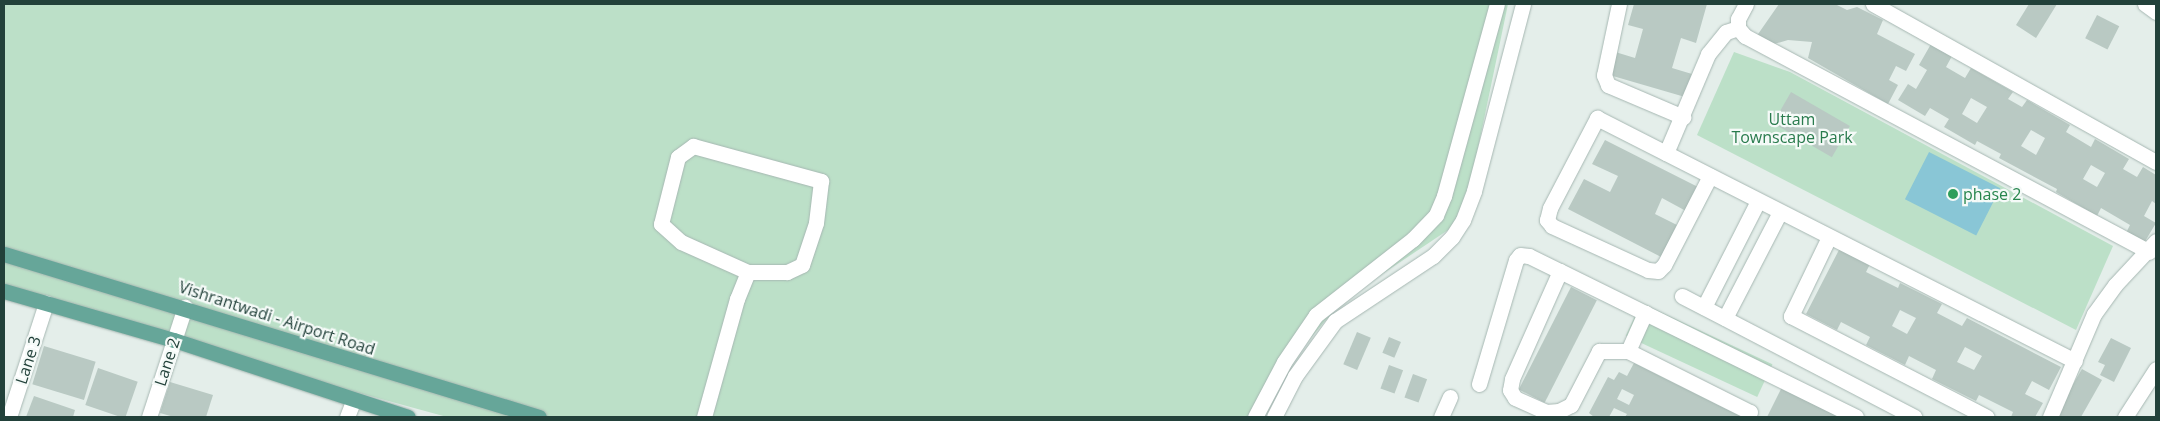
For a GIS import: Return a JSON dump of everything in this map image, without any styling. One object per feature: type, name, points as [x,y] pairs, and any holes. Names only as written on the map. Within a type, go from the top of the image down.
[{"type":"main road","name":"Vishrantwadi - Airport Road","points":[[4,254],[185,307],[539,417]]},
{"type":"main road","points":[[4,291],[174,340],[353,401],[408,417]]},
{"type":"street","points":[[1255,417],[1284,362],[1316,315],[1413,240],[1436,215],[1497,4]]},
{"type":"street","points":[[1274,417],[1295,376],[1336,321],[1434,256],[1452,237],[1463,220],[1474,191],[1523,4]]},
{"type":"street","points":[[1619,4],[1604,75],[1608,85],[1683,117]]},
{"type":"street","points":[[1746,4],[1738,19],[1738,28],[1745,36],[2153,246],[2103,299],[2050,417]]},
{"type":"street","points":[[1873,4],[2156,162]]},
{"type":"street","points":[[2144,4],[2156,12]]},
{"type":"street","points":[[1666,153],[1683,117],[1708,54],[1726,32],[1738,28]]},
{"type":"street","points":[[1710,176],[1664,266],[1658,271],[1648,270],[1552,226],[1548,220],[1550,208],[1597,118],[2075,361]]},
{"type":"street","points":[[693,146],[821,180],[816,223],[802,265],[787,272],[748,272],[681,242],[660,224],[678,157],[693,146]]},
{"type":"street","points":[[1704,307],[1758,201]]},
{"type":"street","points":[[1725,318],[1780,212]]},
{"type":"street","points":[[1829,237],[1791,316],[1987,417]]},
{"type":"street","points":[[1479,384],[1516,260],[1520,255],[1529,256],[1856,417]]},
{"type":"street","points":[[1560,271],[1510,390],[1515,398],[1546,412],[1566,414],[1599,351],[1628,351],[1750,412],[1748,417]]},
{"type":"street","points":[[704,417],[737,299],[748,272]]},
{"type":"street","points":[[1682,296],[1914,417]]},
{"type":"street","name":"Lane 3","points":[[9,417],[46,303]]},
{"type":"street","name":"Lane 2","points":[[150,417],[185,307]]},
{"type":"street","points":[[1628,351],[1645,313]]},
{"type":"street","points":[[2124,417],[2156,369]]},
{"type":"street","points":[[1441,417],[1450,397]]},
{"type":"street","points":[[347,417],[353,401]]},
{"type":"green space","points":[[4,4],[1508,4],[1463,220],[1342,301],[1270,386],[1254,417],[447,417],[4,296]]},
{"type":"green space","name":"Uttam Townscape Park","points":[[1734,52],[1790,72],[2113,246],[2076,330],[1697,135]]},
{"type":"green space","points":[[1641,303],[1772,364],[1757,397],[1626,336]]},
{"type":"water","name":"phase 2","points":[[1929,152],[2000,188],[1976,236],[1905,199]]},
{"type":"building","points":[[1634,4],[1707,4],[1696,43],[1681,38],[1672,68],[1692,74],[1685,97],[1606,74],[1612,51],[1635,58],[1643,29],[1628,25]]},
{"type":"building","points":[[1779,4],[1835,4],[1847,10],[1857,7],[1883,20],[1877,34],[1915,54],[1906,71],[1896,66],[1889,80],[1898,85],[1888,104],[1808,58],[1812,42],[1788,40],[1771,45],[1756,37]]},
{"type":"building","points":[[2029,4],[2057,4],[2036,38],[2016,25]]},
{"type":"building","points":[[2097,15],[2119,26],[2107,50],[2085,38]]},
{"type":"building","points":[[1931,44],[1952,56],[1946,67],[1965,78],[1971,68],[2013,92],[2008,99],[2022,107],[2027,100],[2070,125],[2066,132],[2091,147],[2095,139],[2129,159],[2123,169],[2137,177],[2143,167],[2156,175],[2156,204],[2152,201],[2144,216],[2156,223],[2144,243],[2126,233],[2130,225],[2101,208],[2097,216],[2056,192],[2057,189],[1999,158],[2001,154],[1977,141],[1975,145],[1944,127],[1949,119],[1930,108],[1925,116],[1898,100],[1908,84],[1916,89],[1927,70],[1919,65]],"holes":[[[1971,98],[1987,107],[1977,123],[1962,114]],[[2031,130],[2045,138],[2036,155],[2021,146]],[[2091,165],[2105,173],[2097,187],[2083,179]]]},
{"type":"building","points":[[1791,92],[1850,126],[1832,157],[1773,123]]},
{"type":"building","points":[[1605,140],[1698,187],[1686,211],[1662,198],[1655,214],[1681,227],[1665,259],[1568,209],[1584,179],[1610,192],[1618,176],[1592,164]]},
{"type":"building","points":[[1841,246],[1871,262],[1866,272],[1898,288],[1900,283],[1942,304],[1937,313],[1962,326],[1967,318],[2061,367],[2049,390],[2032,381],[2025,394],[2043,403],[2035,417],[2011,417],[2013,412],[1979,395],[1976,401],[1932,379],[1936,370],[1909,356],[1905,365],[1866,345],[1870,337],[1841,322],[1837,330],[1806,314]],"holes":[[[1900,310],[1916,318],[1907,334],[1892,326]],[[1965,347],[1982,356],[1974,370],[1957,362]]]},
{"type":"building","points":[[1571,287],[1597,300],[1545,403],[1519,389]]},
{"type":"building","points":[[1357,332],[1371,338],[1357,370],[1343,364]]},
{"type":"building","points":[[1389,337],[1401,342],[1394,358],[1382,353]]},
{"type":"building","points":[[2111,338],[2131,348],[2114,382],[2100,375],[2105,365],[2098,362]]},
{"type":"building","points":[[44,346],[96,362],[84,400],[32,384]]},
{"type":"building","points":[[1634,363],[1742,417],[1625,417],[1627,414],[1614,408],[1609,417],[1594,417],[1589,413],[1608,377],[1614,380],[1619,372],[1627,376]],"holes":[[[1622,389],[1634,395],[1629,405],[1617,399]]]},
{"type":"building","points":[[1389,365],[1403,370],[1395,394],[1380,388]]},
{"type":"building","points":[[98,368],[138,382],[126,417],[85,405]]},
{"type":"building","points":[[2082,369],[2102,380],[2081,417],[2054,417]]},
{"type":"building","points":[[1413,374],[1427,379],[1419,403],[1404,397]]},
{"type":"building","points":[[170,382],[213,395],[206,417],[174,417],[160,413]]},
{"type":"building","points":[[1782,387],[1840,417],[1767,417]]},
{"type":"building","points":[[34,396],[75,410],[73,417],[26,417]]},
{"type":"place","name":"phase 2","points":[[1953,194]]}]
